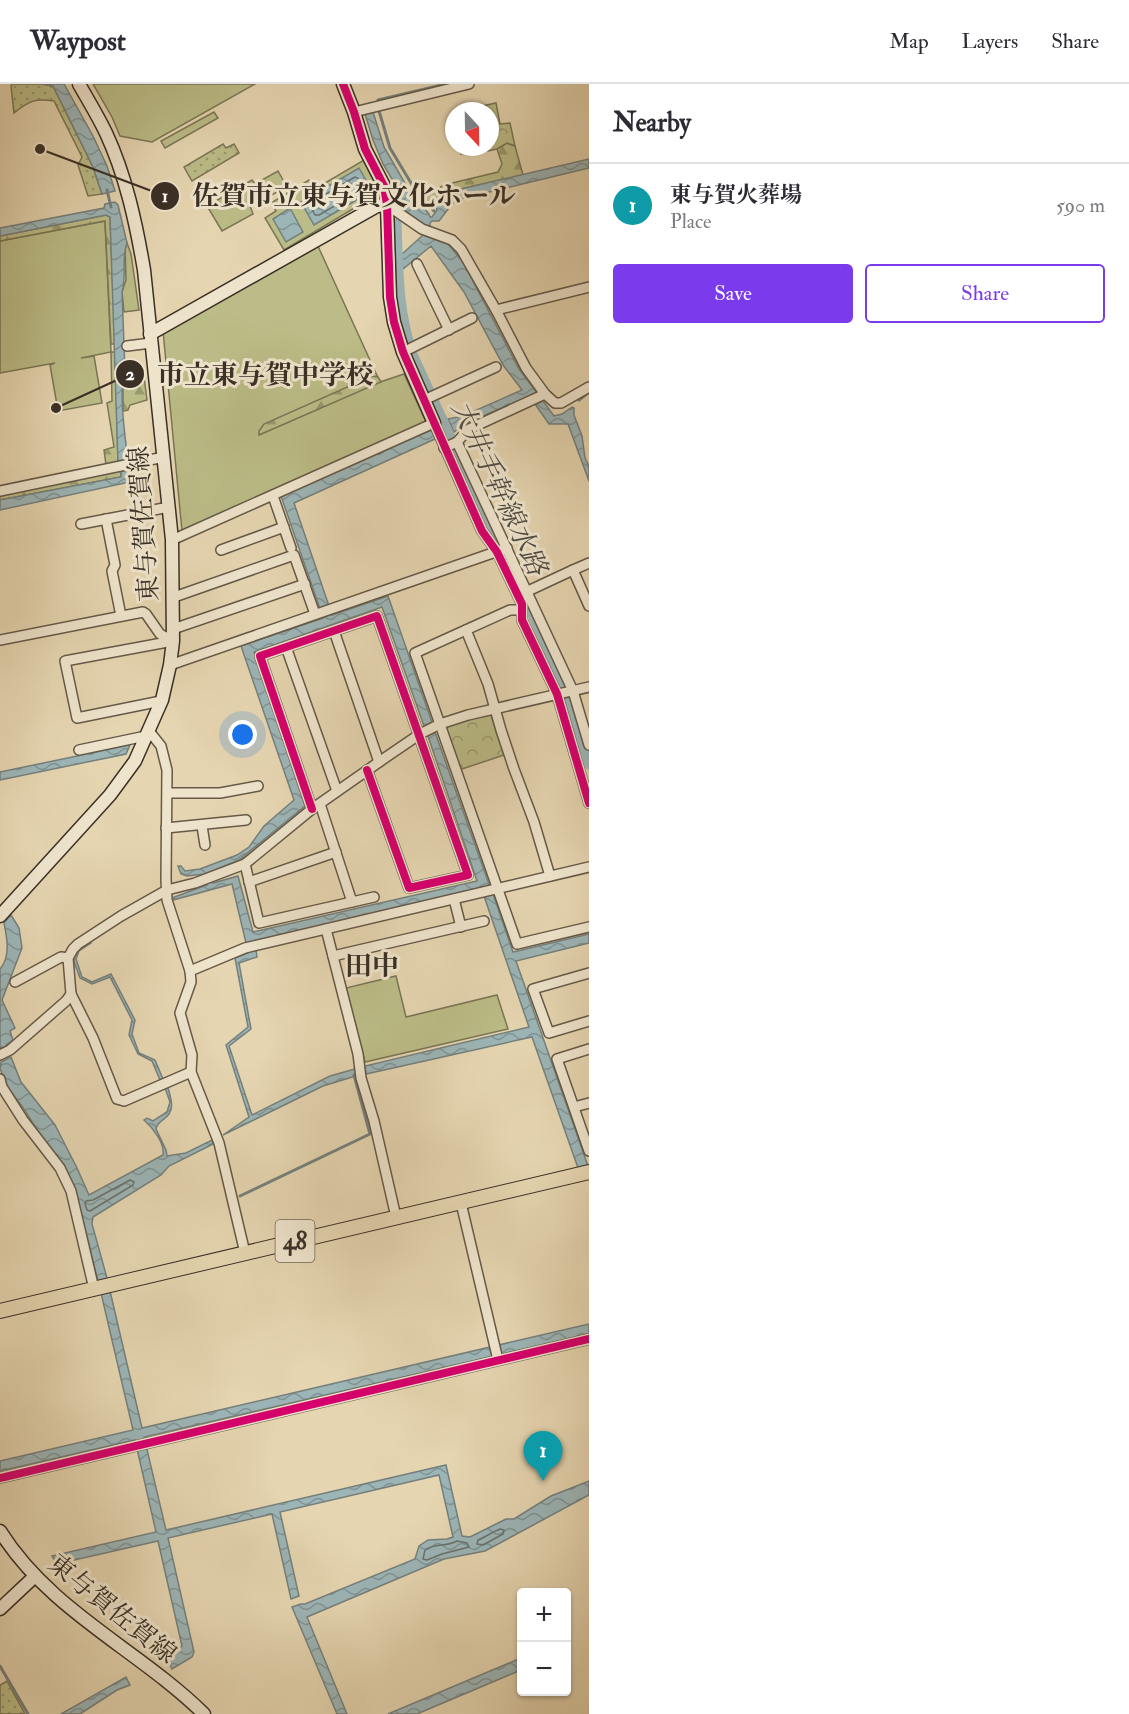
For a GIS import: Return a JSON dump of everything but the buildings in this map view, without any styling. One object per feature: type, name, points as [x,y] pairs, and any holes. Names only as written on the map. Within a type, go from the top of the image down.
[{"type":"main road","name":"東与賀佐賀線","points":[[0,916],[110,795],[135,760],[148,735],[161,701],[170,665],[172,540],[144,270],[129,195],[119,165],[105,132],[79,84]]},
{"type":"main road","points":[[343,84],[365,149],[384,186],[387,205],[390,297],[394,322],[429,397],[434,423]]},
{"type":"main road","points":[[151,338],[377,206],[387,205]]},
{"type":"main road","name":"48","points":[[0,1311],[589,1172]]},
{"type":"main road","name":"東与賀佐賀線","points":[[0,1531],[34,1577],[92,1626],[187,1697],[204,1714]]},
{"type":"main road","points":[[0,1608],[34,1577]]},
{"type":"street","points":[[354,112],[469,84]]},
{"type":"street","points":[[387,205],[427,231],[452,240],[461,249],[526,368],[545,394],[555,403],[561,403],[589,387]]},
{"type":"street","points":[[417,264],[449,330]]},
{"type":"street","points":[[496,310],[589,287]]},
{"type":"street","points":[[408,350],[472,318]]},
{"type":"street","points":[[127,346],[151,338]]},
{"type":"street","points":[[429,397],[496,367]]},
{"type":"street","points":[[450,445],[469,429],[545,394]]},
{"type":"street","points":[[172,540],[434,423],[450,445],[528,591],[573,691],[589,745]]},
{"type":"street","points":[[450,445],[482,531],[497,552],[522,604],[522,620],[559,694],[589,803]]},
{"type":"street","points":[[0,491],[164,457]]},
{"type":"street","points":[[273,495],[291,548]]},
{"type":"street","points":[[81,524],[169,507]]},
{"type":"street","points":[[106,519],[115,565],[112,571],[121,616]]},
{"type":"street","points":[[221,550],[284,527]]},
{"type":"street","points":[[170,665],[507,548]]},
{"type":"street","points":[[172,596],[294,555],[315,614]]},
{"type":"street","points":[[528,591],[589,563]]},
{"type":"street","points":[[573,570],[589,606]]},
{"type":"street","points":[[161,701],[77,718],[65,661],[172,635],[305,584]]},
{"type":"street","points":[[521,610],[510,610],[416,653],[517,944],[589,927]]},
{"type":"street","points":[[0,640],[143,612],[160,634],[172,635]]},
{"type":"street","points":[[352,902],[336,852],[316,806],[260,656],[378,616],[468,875],[409,888],[367,770]]},
{"type":"street","points":[[466,630],[488,684],[510,759],[534,822],[550,876]]},
{"type":"street","points":[[334,631],[379,762]]},
{"type":"street","points":[[286,647],[337,791]]},
{"type":"street","points":[[191,1072],[124,1101],[117,1099],[93,1038],[71,994],[68,958],[72,949],[121,916],[167,890],[195,883],[245,864],[316,806],[420,734],[468,715],[589,687]]},
{"type":"street","points":[[79,750],[148,735],[161,746],[167,770],[168,794],[167,900],[190,971],[191,982],[180,1013],[192,1055],[191,1072],[219,1143],[245,1253]]},
{"type":"street","points":[[168,794],[220,793],[258,786]]},
{"type":"street","points":[[166,828],[246,820]]},
{"type":"street","points":[[202,826],[205,845]]},
{"type":"street","points":[[249,882],[336,852]]},
{"type":"street","points":[[245,864],[259,924],[374,897]]},
{"type":"street","points":[[190,971],[245,948],[589,867]]},
{"type":"street","points":[[454,899],[461,927]]},
{"type":"street","points":[[333,956],[484,921]]},
{"type":"street","points":[[326,929],[396,1217]]},
{"type":"street","points":[[15,982],[61,957],[68,958]]},
{"type":"street","points":[[589,973],[533,989],[549,1034],[589,1021]]},
{"type":"street","points":[[0,1055],[10,1050],[71,994]]},
{"type":"street","points":[[589,1049],[557,1059],[589,1151]]},
{"type":"street","points":[[0,1079],[2,1087],[23,1120],[60,1168],[71,1191],[94,1289]]},
{"type":"street","points":[[574,1107],[589,1103]]},
{"type":"street","points":[[460,1203],[498,1358]]},
{"type":"street","points":[[0,1478],[498,1358],[589,1339]]},
{"type":"green space","points":[[12,84],[53,86],[93,167],[102,194],[88,196],[78,165],[82,157],[54,101],[32,101],[14,113]]},
{"type":"green space","points":[[93,84],[255,84],[152,142],[120,136]]},
{"type":"green space","points":[[214,112],[218,118],[165,148],[161,141]]},
{"type":"green space","points":[[499,119],[500,124],[510,123],[515,146],[507,143],[499,148]]},
{"type":"green space","points":[[507,143],[515,146],[523,175],[448,192],[432,206],[415,187],[418,185],[432,192],[444,185],[498,172],[502,164],[499,148]]},
{"type":"green space","points":[[223,144],[226,148],[234,144],[239,153],[192,181],[184,167]]},
{"type":"green space","points":[[364,160],[377,186],[378,194],[284,250],[265,218],[276,211],[271,203],[309,180],[315,189]]},
{"type":"green space","points":[[278,171],[287,187],[250,206],[253,214],[222,231],[207,206],[252,180],[255,184]]},
{"type":"green space","points":[[106,215],[110,217],[115,344],[111,344],[105,221],[0,241],[0,236]]},
{"type":"green space","points":[[105,221],[111,352],[81,358],[94,356],[102,403],[58,411],[50,365],[55,363],[0,373],[0,241]]},
{"type":"green space","points":[[127,243],[131,254],[139,310],[124,312],[122,292],[126,280],[125,249]]},
{"type":"green space","points":[[317,244],[380,382],[404,374],[427,424],[182,531],[163,331]]},
{"type":"green space","points":[[111,352],[115,352],[118,462],[106,465],[104,450],[114,447],[107,403],[112,401]]},
{"type":"green space","points":[[123,376],[144,377],[147,400],[130,405],[128,410],[123,411]]},
{"type":"green space","points":[[372,376],[378,377],[381,382],[259,435],[264,424]]},
{"type":"green space","points":[[121,471],[121,477],[0,500],[0,495]]},
{"type":"green space","points":[[491,715],[504,755],[459,770],[445,728],[464,720]]},
{"type":"green space","points":[[396,976],[406,1017],[497,995],[508,1029],[365,1062],[346,988]]},
{"type":"green space","points":[[7,1681],[25,1714],[0,1714],[0,1685]]},
{"type":"water","points":[[42,84],[64,84],[93,136],[107,166],[115,191],[102,194],[93,167],[53,86]]},
{"type":"water","points":[[373,112],[384,147],[406,185],[430,217],[437,210],[435,204],[448,192],[589,159],[589,168],[460,199],[452,204],[439,221],[432,221],[430,228],[417,222],[401,205],[395,184],[383,164],[365,114]]},
{"type":"water","points":[[359,168],[372,191],[314,225],[301,202]]},
{"type":"water","points":[[115,202],[118,205],[127,243],[122,292],[125,371],[122,402],[128,459],[118,462],[110,217],[106,215],[0,236],[0,228],[104,208],[105,204]]},
{"type":"water","points":[[290,208],[303,232],[286,242],[273,219]]},
{"type":"water","points":[[423,235],[448,244],[463,262],[519,369],[537,393],[464,424],[454,432],[448,419],[463,416],[522,390],[503,365],[464,292],[431,246],[403,269],[401,255]]},
{"type":"water","points":[[543,401],[554,416],[574,408],[585,458],[589,466],[589,481],[568,424],[549,424],[535,404]]},
{"type":"water","points":[[431,430],[435,439],[294,503],[329,606],[320,609],[281,496]]},
{"type":"water","points":[[129,470],[130,482],[0,510],[0,500],[121,477],[121,471]]},
{"type":"water","points":[[388,596],[432,722],[424,726],[382,607],[254,652],[305,806],[239,860],[205,874],[187,876],[181,874],[178,866],[185,871],[200,869],[237,855],[249,847],[264,826],[294,800],[241,646],[323,618],[322,616],[331,613],[332,615]]},
{"type":"water","points":[[435,732],[490,887],[246,943],[232,884],[173,900],[172,898],[212,881],[213,883],[238,876],[253,932],[477,881],[428,736]]},
{"type":"water","points":[[130,745],[126,754],[0,780],[0,772]]},
{"type":"water","points":[[493,894],[513,952],[589,934],[589,943],[516,961],[588,1166],[578,1168],[532,1037],[366,1074],[365,1066],[529,1027],[484,896]]},
{"type":"water","points":[[11,915],[19,928],[22,948],[2,1000],[15,1028],[10,1031],[13,1040],[3,1049],[0,1048],[0,969],[7,953],[4,923]]},
{"type":"water","points":[[88,941],[91,943],[79,951],[76,959],[82,977],[92,982],[111,974],[135,1020],[132,1034],[139,1053],[155,1060],[163,1079],[160,1080],[152,1061],[138,1054],[129,1035],[132,1020],[110,977],[92,984],[80,978],[73,959],[77,949]]},
{"type":"water","points":[[256,950],[257,957],[239,963],[251,1029],[229,1046],[252,1115],[330,1076],[355,1069],[356,1076],[323,1086],[223,1135],[249,1117],[226,1045],[248,1027],[235,958],[248,951]]},
{"type":"water","points":[[11,1057],[21,1082],[55,1125],[89,1195],[163,1155],[160,1141],[144,1120],[147,1118],[153,1121],[167,1112],[170,1102],[164,1085],[167,1084],[172,1107],[156,1129],[167,1156],[186,1153],[212,1140],[213,1144],[169,1166],[161,1175],[93,1217],[92,1224],[107,1278],[98,1281],[75,1191],[24,1109],[6,1085],[0,1068],[1,1062]]},
{"type":"water","points":[[110,1291],[142,1428],[589,1324],[589,1334],[144,1437],[166,1530],[446,1465],[462,1536],[470,1537],[506,1519],[514,1519],[551,1496],[589,1481],[589,1495],[485,1551],[444,1559],[307,1617],[347,1714],[337,1714],[292,1607],[305,1604],[415,1559],[419,1546],[428,1540],[453,1537],[439,1475],[280,1512],[299,1596],[291,1599],[272,1514],[168,1538],[194,1652],[192,1657],[172,1669],[167,1660],[182,1646],[158,1541],[57,1564],[52,1556],[156,1532],[135,1440],[0,1471],[0,1461],[133,1430],[101,1293]]},
{"type":"water","points":[[517,1660],[517,1672],[417,1714],[388,1714]]},
{"type":"water","points":[[126,1677],[130,1685],[117,1690],[80,1714],[61,1714]]},
{"type":"waterway","points":[[378,100],[446,84]]},
{"type":"waterway","points":[[379,111],[390,148],[414,188],[434,211]]},
{"type":"waterway","points":[[107,190],[111,207]]},
{"type":"waterway","name":"大井手幹線水路","points":[[397,223],[402,305],[413,354],[563,683],[589,765]]},
{"type":"waterway","points":[[579,400],[589,392]]},
{"type":"waterway","points":[[240,1196],[370,1134],[354,1075]]},
{"type":"waterway","points":[[0,1666],[28,1714]]},
{"type":"cycle path","points":[[343,84],[365,149],[384,186],[387,205],[390,297],[394,322],[403,352],[482,531],[497,552],[522,604],[522,620],[557,694],[589,803]]},
{"type":"cycle path","points":[[312,809],[260,656],[377,616],[468,875],[409,888],[367,770]]},
{"type":"cycle path","points":[[0,1478],[589,1339]]},
{"type":"place","name":"佐賀市立東与賀文化ホール","points":[[40,149]]},
{"type":"place","name":"市立東与賀中学校","points":[[56,408]]},
{"type":"place","name":"東与賀火葬場","points":[[543,1481]]},
{"type":"district","name":"田中","points":[[372,966]]}]
